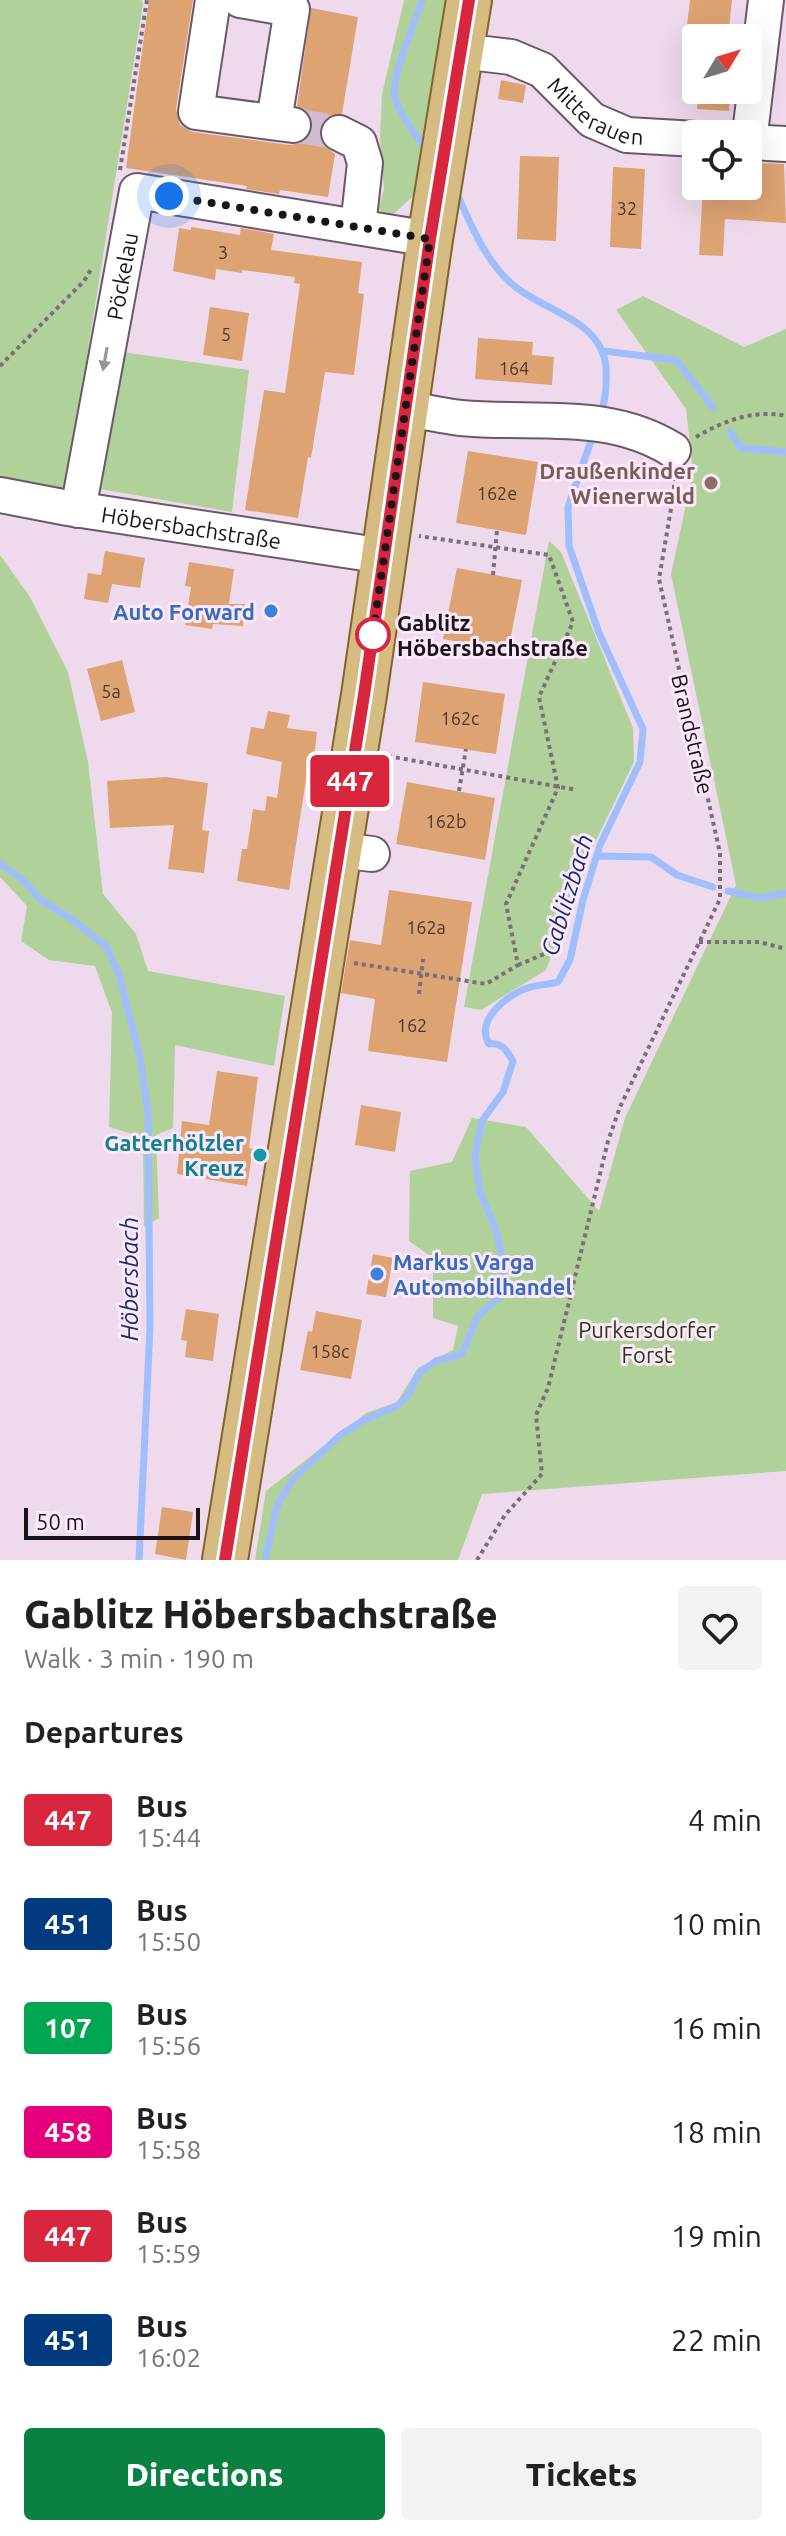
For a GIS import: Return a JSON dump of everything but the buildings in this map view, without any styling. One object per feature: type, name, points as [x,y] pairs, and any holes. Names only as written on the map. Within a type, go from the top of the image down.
[{"type":"main road","points":[[225,1560],[356,852],[398,546],[406,409],[469,0]]},
{"type":"street","points":[[213,0],[196,112],[283,123],[292,9],[240,0]]},
{"type":"street","points":[[751,120],[766,0]]},
{"type":"street","name":"Mitterauen","points":[[461,51],[511,57],[542,70],[592,120],[627,135],[682,138]]},
{"type":"street","points":[[339,133],[359,143],[365,163],[358,227]]},
{"type":"street","points":[[762,143],[786,144]]},
{"type":"street","name":"Pöckelau","points":[[78,510],[137,191],[430,239]]},
{"type":"street","points":[[406,409],[461,418],[592,423],[649,435],[673,450]]},
{"type":"street","name":"Höbersbachstraße","points":[[0,495],[78,510],[398,546]]},
{"type":"path","points":[[0,366],[84,281],[93,265]]},
{"type":"path","points":[[673,450],[720,423],[751,415],[786,416]]},
{"type":"path","name":"Brandstraße","points":[[477,1560],[505,1515],[542,1474],[536,1415],[548,1388],[608,1141],[620,1107],[720,899],[720,853],[659,579],[674,491],[673,450]]},
{"type":"path","points":[[493,575],[497,530]]},
{"type":"path","points":[[398,546],[496,547],[549,555],[573,622],[539,697],[558,788],[506,904],[518,965]]},
{"type":"path","points":[[459,791],[466,749]]},
{"type":"path","points":[[385,756],[577,790]]},
{"type":"path","points":[[699,942],[759,942],[786,949]]},
{"type":"path","points":[[350,962],[486,984],[518,965],[549,952]]},
{"type":"path","points":[[419,994],[423,959]]},
{"type":"green space","points":[[0,0],[142,0],[143,4],[68,476],[63,488],[51,492],[0,480]]},
{"type":"green space","points":[[404,0],[455,0],[421,189],[388,219],[381,214],[379,207],[384,189],[380,137],[382,94]]},
{"type":"green space","name":"Purkersdorfer Forst","points":[[643,296],[744,347],[786,329],[786,1471],[482,1494],[458,1560],[255,1560],[266,1491],[366,1413],[397,1402],[418,1368],[453,1350],[458,1326],[433,1318],[433,1258],[409,1241],[410,1171],[452,1162],[472,1118],[526,1127],[599,1211],[625,1118],[736,885],[671,574],[693,473],[686,409],[616,310]]},
{"type":"green space","points":[[122,352],[249,370],[232,512],[100,489]]},
{"type":"green space","points":[[549,541],[561,552],[633,728],[634,762],[587,859],[546,970],[481,1010],[464,1007]]},
{"type":"green space","points":[[0,555],[30,597],[68,672],[88,762],[103,894],[136,934],[148,971],[285,996],[274,1066],[175,1045],[173,1128],[156,1135],[159,1218],[144,1227],[143,1137],[109,1127],[112,1013],[95,966],[49,960],[21,941],[27,906],[0,877]]},
{"type":"waterway","name":"Gablitzbach","points":[[422,0],[399,65],[394,90],[401,111],[425,148]]},
{"type":"waterway","name":"Gablitzbach","points":[[458,196],[481,244],[503,276],[526,294],[570,318],[594,338],[602,351],[606,367],[606,392],[600,416]]},
{"type":"waterway","points":[[604,351],[676,360],[713,407]]},
{"type":"waterway","points":[[730,432],[741,448],[786,452]]},
{"type":"waterway","name":"Gablitzbach","points":[[265,1560],[277,1506],[292,1480],[339,1436],[364,1420],[397,1406],[409,1394],[419,1373],[436,1361],[462,1354],[478,1316],[501,1295],[503,1258],[494,1224],[480,1193],[475,1155],[482,1121],[503,1092],[513,1061],[501,1046],[489,1044],[486,1036],[488,1020],[498,1006],[520,991],[558,982],[570,960],[583,900],[600,845],[640,762],[643,729],[599,633],[569,546],[568,507],[593,435]]},
{"type":"waterway","points":[[597,856],[651,857],[677,875],[713,887]]},
{"type":"waterway","name":"Höbersbach","points":[[0,864],[23,880],[41,900],[106,946],[119,975],[140,1057],[148,1113],[150,1327],[139,1560]]},
{"type":"waterway","points":[[728,891],[760,898],[786,893]]},
{"type":"tunnel","points":[[293,125],[339,133]]},
{"type":"bus line","name":"447","points":[[225,1560],[364,695],[430,239],[469,0]]},
{"type":"place","name":"Draußenkinder Wienerwald","points":[[711,483]]},
{"type":"place","name":"Auto Forward","points":[[271,611]]},
{"type":"place","name":"Gablitz Höbersbachstraße","points":[[373,635]]},
{"type":"place","name":"Gatterhölzler Kreuz","points":[[260,1155]]},
{"type":"place","name":"Markus Varga Automobilhandel","points":[[377,1274]]},
{"type":"route","points":[[169,196],[430,239],[372,640],[373,635]]}]
